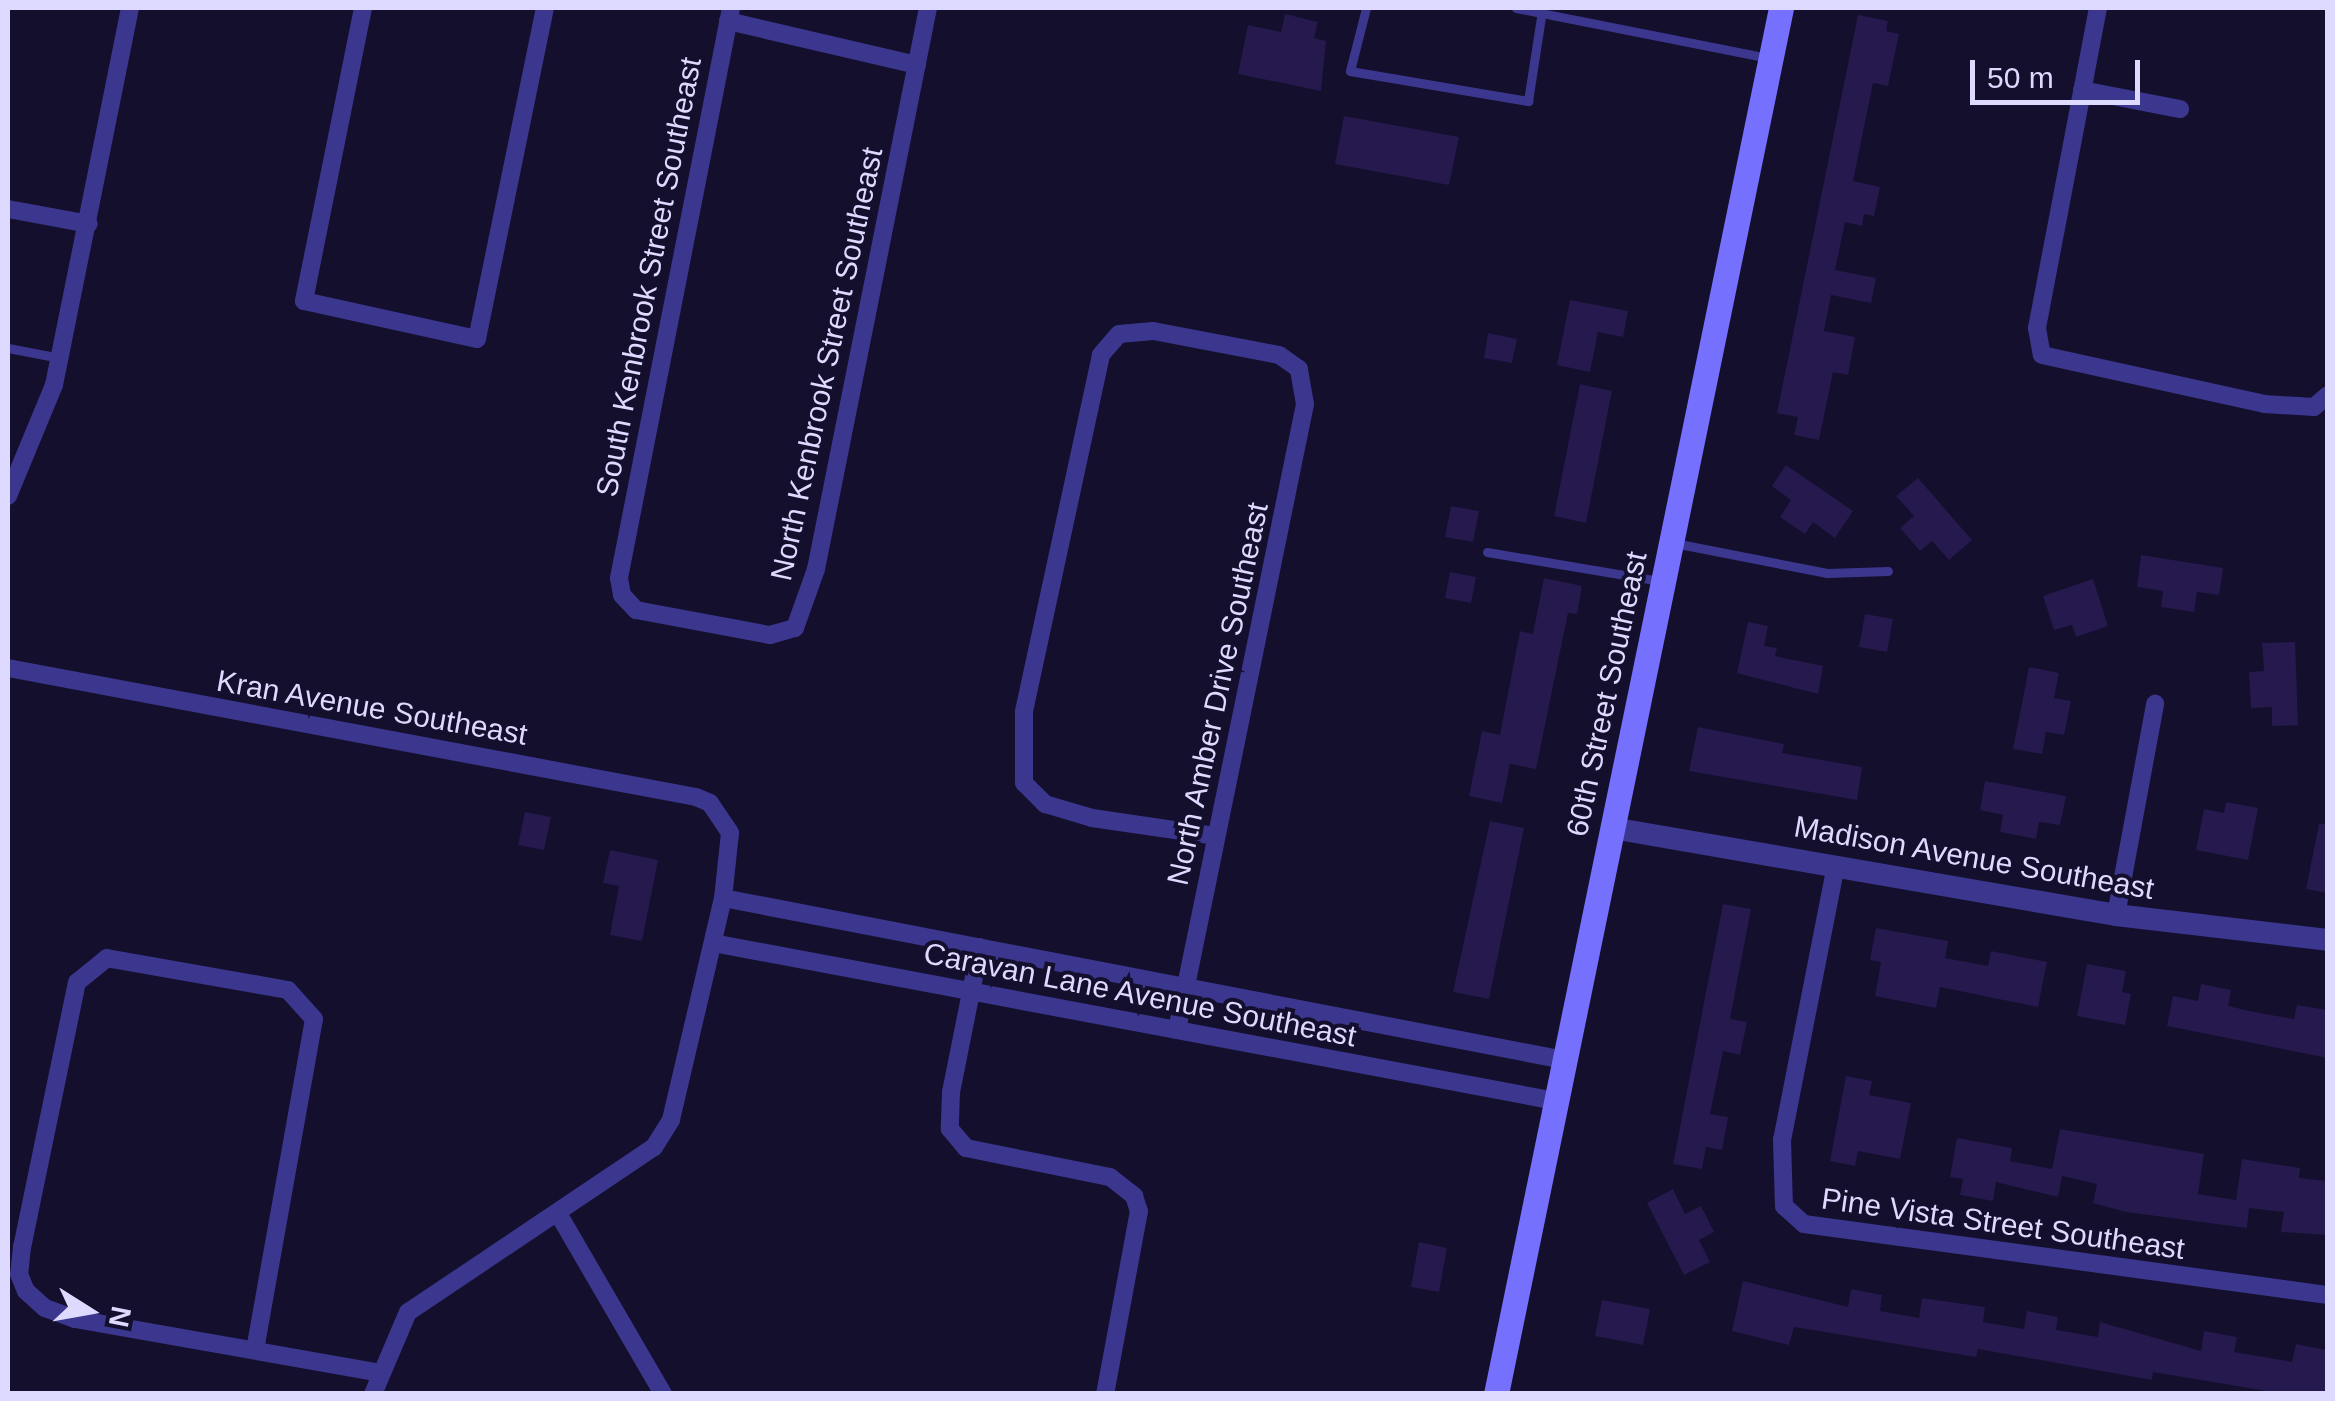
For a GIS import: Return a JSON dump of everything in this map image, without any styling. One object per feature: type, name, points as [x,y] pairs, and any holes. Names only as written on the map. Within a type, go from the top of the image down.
[{"type":"main road","name":"60th Street Southeast","points":[[1496,1394],[1781,8]]},
{"type":"street","points":[[8,496],[60,358],[130,8]]},
{"type":"street","points":[[363,8],[304,301],[477,339],[546,8]]},
{"type":"street","name":"North Kenbrook Street Southeast","points":[[622,556],[622,595],[636,610],[770,636],[794,628],[816,569],[928,8]]},
{"type":"street","points":[[2098,8],[2036,328],[2042,355],[2264,404],[2314,406],[2327,396]]},
{"type":"street","points":[[730,14],[917,65]]},
{"type":"street","name":"South Kenbrook Street Southeast","points":[[622,556],[730,14]]},
{"type":"street","points":[[2082,90],[2180,109]]},
{"type":"street","points":[[8,209],[88,224]]},
{"type":"street","name":"North Amber Drive Southeast","points":[[1177,1030],[1305,404],[1299,369],[1253,349],[1153,331],[1119,334],[1101,355],[1024,712],[1024,783],[1046,804],[1092,818],[1215,836]]},
{"type":"street","name":"Kran Avenue Southeast","points":[[8,668],[653,788],[710,803],[730,832],[723,898]]},
{"type":"street","points":[[2116,915],[2155,704]]},
{"type":"street","name":"Madison Avenue Southeast","points":[[1612,828],[2116,915],[2328,940]]},
{"type":"street","name":"Pine Vista Street Southeast","points":[[1836,865],[1782,1140],[1784,1206],[1804,1224],[2328,1295]]},
{"type":"street","points":[[373,1394],[377,1372],[408,1312],[559,1216],[654,1147],[671,1120],[723,898]]},
{"type":"street","name":"Caravan Lane Avenue Southeast","points":[[723,898],[1564,1060]]},
{"type":"street","name":"Caravan Lane Avenue Southeast","points":[[713,942],[1556,1101]]},
{"type":"street","points":[[980,947],[951,1092],[950,1129],[958,1142],[1110,1177],[1134,1196],[1138,1232],[1105,1394]]},
{"type":"street","points":[[255,1350],[314,1039],[307,1005],[288,990],[124,959],[92,965],[78,982],[22,1246],[26,1291],[44,1308],[75,1319],[377,1372]]},
{"type":"street","points":[[559,1216],[663,1394]]},
{"type":"lane","points":[[1366,8],[1350,71],[1528,101],[1542,11]]},
{"type":"lane","points":[[1516,8],[1772,58]]},
{"type":"lane","points":[[8,348],[60,358]]},
{"type":"lane","points":[[1671,543],[1827,573],[1888,571]]},
{"type":"lane","points":[[1487,552],[1663,581]]},
{"type":"building","points":[[1285,14],[1318,22],[1314,38],[1326,41],[1321,91],[1238,74],[1248,25],[1281,32]]},
{"type":"building","points":[[1858,15],[1888,21],[1886,31],[1899,34],[1888,86],[1873,83],[1853,181],[1880,187],[1874,216],[1864,214],[1862,226],[1845,222],[1835,270],[1876,278],[1871,303],[1831,295],[1824,331],[1855,337],[1848,375],[1833,372],[1819,440],[1794,435],[1798,417],[1777,413]]},
{"type":"building","points":[[1344,116],[1459,137],[1449,185],[1335,164]]},
{"type":"building","points":[[1570,300],[1628,311],[1623,337],[1598,332],[1590,372],[1557,365]]},
{"type":"building","points":[[1488,333],[1517,339],[1512,363],[1484,358]]},
{"type":"building","points":[[1580,384],[1612,391],[1586,523],[1554,516]]},
{"type":"building","points":[[1786,465],[1853,511],[1835,538],[1813,522],[1805,534],[1780,517],[1791,500],[1772,486]]},
{"type":"building","points":[[1918,478],[1972,540],[1949,560],[1932,541],[1920,551],[1900,528],[1914,516],[1896,496]]},
{"type":"building","points":[[1451,506],[1479,511],[1473,542],[1445,537]]},
{"type":"building","points":[[2141,555],[2223,568],[2219,595],[2197,592],[2194,612],[2161,607],[2163,591],[2137,587]]},
{"type":"building","points":[[1450,572],[1476,577],[1471,603],[1445,598]]},
{"type":"building","points":[[1544,578],[1582,586],[1577,614],[1568,613],[1536,769],[1510,764],[1502,803],[1469,796],[1482,731],[1500,735],[1520,631],[1533,634]]},
{"type":"building","points":[[2093,579],[2108,626],[2076,637],[2072,625],[2054,630],[2043,596]]},
{"type":"building","points":[[1865,614],[1893,619],[1887,652],[1859,647]]},
{"type":"building","points":[[1748,622],[1768,626],[1764,646],[1777,648],[1775,656],[1823,666],[1818,694],[1737,673]]},
{"type":"building","points":[[2295,642],[2298,725],[2272,726],[2272,707],[2251,708],[2249,672],[2264,671],[2262,643]]},
{"type":"building","points":[[2029,667],[2059,673],[2054,698],[2071,701],[2064,735],[2046,732],[2042,754],[2013,749]]},
{"type":"building","points":[[1698,727],[1784,744],[1782,753],[1862,767],[1857,800],[1689,771]]},
{"type":"building","points":[[1985,781],[2066,796],[2060,825],[2039,822],[2036,839],[2000,832],[2003,815],[1980,810]]},
{"type":"building","points":[[2226,802],[2258,808],[2248,860],[2196,850],[2204,809],[2224,813]]},
{"type":"building","points":[[525,812],[551,817],[544,850],[518,845]]},
{"type":"building","points":[[1490,821],[1524,828],[1489,999],[1453,992]]},
{"type":"building","points":[[2319,824],[2328,824],[2328,893],[2306,889]]},
{"type":"building","points":[[610,850],[658,860],[642,941],[610,935],[619,886],[603,883]]},
{"type":"building","points":[[1723,904],[1751,909],[1730,1019],[1747,1022],[1740,1055],[1723,1051],[1710,1114],[1728,1117],[1722,1150],[1706,1147],[1702,1169],[1673,1164]]},
{"type":"building","points":[[1876,928],[1948,941],[1945,958],[1988,966],[1991,951],[2047,962],[2038,1007],[1940,987],[1936,1008],[1875,996],[1881,962],[1870,960]]},
{"type":"building","points":[[2087,964],[2126,971],[2122,992],[2131,994],[2125,1025],[2077,1016]]},
{"type":"building","points":[[2201,984],[2231,990],[2228,1006],[2254,1012],[2294,1019],[2297,1005],[2328,1010],[2328,1058],[2167,1026],[2173,996],[2198,1001]]},
{"type":"building","points":[[1846,1076],[1872,1081],[1869,1095],[1911,1103],[1900,1159],[1858,1151],[1855,1166],[1830,1161]]},
{"type":"building","points":[[2060,1129],[2204,1154],[2198,1194],[2236,1200],[2242,1159],[2300,1168],[2299,1178],[2328,1181],[2328,1235],[2281,1232],[2284,1212],[2249,1208],[2247,1228],[2126,1212],[2093,1203],[2097,1184],[2062,1176],[2058,1197],[1996,1182],[1993,1201],[1960,1195],[1963,1179],[1950,1177],[1957,1138],[2012,1148],[2010,1161],[2052,1169]]},
{"type":"building","points":[[1673,1189],[1685,1214],[1701,1206],[1714,1232],[1699,1240],[1710,1262],[1684,1275],[1647,1203]]},
{"type":"building","points":[[1419,1242],[1447,1248],[1439,1292],[1411,1287]]},
{"type":"building","points":[[1743,1281],[1848,1307],[1851,1289],[1882,1295],[1880,1311],[1919,1318],[1922,1298],[1985,1307],[1983,1322],[2024,1329],[2027,1311],[2058,1317],[2056,1330],[2098,1337],[2100,1322],[2201,1351],[2204,1331],[2237,1337],[2234,1352],[2292,1362],[2296,1344],[2326,1350],[2328,1394],[2284,1394],[2153,1372],[2152,1380],[1978,1349],[1976,1357],[1794,1327],[1789,1345],[1732,1331]]},
{"type":"building","points":[[1602,1300],[1650,1309],[1643,1345],[1595,1336]]}]
